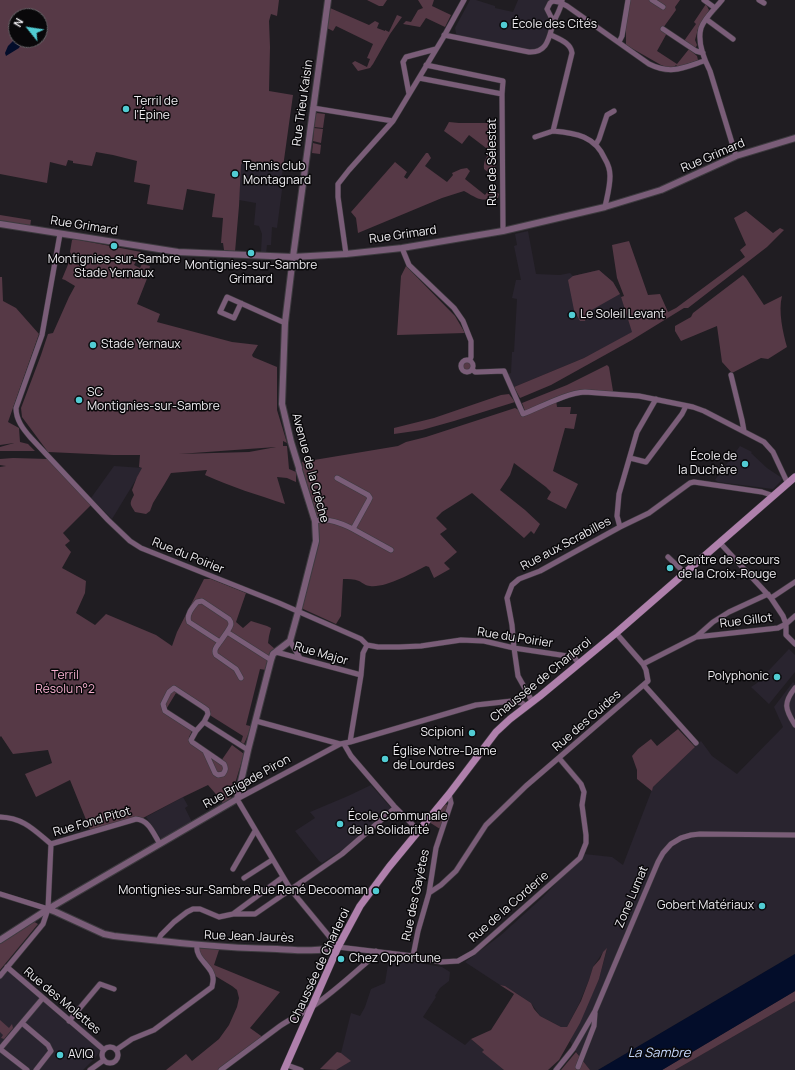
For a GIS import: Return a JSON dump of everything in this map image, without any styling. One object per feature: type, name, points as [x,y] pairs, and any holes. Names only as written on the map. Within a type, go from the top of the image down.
[{"type":"main road","name":"Chaussée de Charleroi","points":[[286,1068],[338,947],[360,906],[496,732],[532,701],[580,664],[795,477]]},
{"type":"street","name":"Rue Trieu Kaisin","points":[[293,257],[328,0]]},
{"type":"street","points":[[346,254],[338,197],[338,184],[393,121],[464,0]]},
{"type":"street","points":[[619,42],[622,36],[628,0]]},
{"type":"street","points":[[652,0],[663,7]]},
{"type":"street","points":[[704,0],[715,8]]},
{"type":"street","points":[[722,0],[706,20],[700,35],[704,60],[710,71],[736,156]]},
{"type":"street","points":[[555,20],[551,17],[547,10],[550,3],[553,1],[562,2],[658,69],[682,69],[704,60]]},
{"type":"street","points":[[444,35],[533,52],[540,50],[546,45],[562,2]]},
{"type":"street","points":[[706,20],[733,39]]},
{"type":"street","points":[[663,29],[696,51],[703,53]]},
{"type":"street","points":[[551,35],[568,44],[572,48],[553,131]]},
{"type":"street","points":[[409,94],[403,62],[406,57],[436,49]]},
{"type":"street","name":"Rue de Sélestat","points":[[426,65],[503,81],[503,231]]},
{"type":"street","points":[[419,78],[502,94]]},
{"type":"street","points":[[313,108],[393,121]]},
{"type":"street","points":[[596,144],[607,115],[614,111]]},
{"type":"street","points":[[535,137],[553,131],[575,134],[596,144],[609,168],[609,192],[605,207]]},
{"type":"street","name":"Rue Grimard","points":[[0,224],[178,252],[293,257],[346,254],[402,248],[503,231],[605,207],[661,190],[736,156],[795,138]]},
{"type":"street","name":"Rue du Poirier","points":[[60,234],[42,335],[16,408],[16,415],[20,424],[31,438],[86,498],[134,545],[279,603],[361,639],[367,645],[378,647],[399,647],[421,646],[461,640],[484,641],[514,648],[574,657],[580,664]]},
{"type":"street","points":[[402,248],[409,265],[454,308],[463,321],[471,341],[470,360],[473,365],[472,369]]},
{"type":"street","name":"Avenue de la Crèche","points":[[290,641],[316,541],[315,521],[291,442],[282,404],[285,324],[293,257]]},
{"type":"street","points":[[241,303],[234,318],[220,312],[228,297],[241,303],[285,324]]},
{"type":"street","points":[[470,360],[464,360],[461,364],[461,368],[466,372],[472,369]]},
{"type":"street","points":[[472,369],[475,372],[504,371],[523,414],[581,392],[639,396],[664,400],[704,411],[764,442],[773,452],[788,484]]},
{"type":"street","points":[[731,375],[744,431]]},
{"type":"street","name":"Rue aux Scrabilles","points":[[532,701],[518,676],[507,598],[510,590],[516,582],[540,571],[620,527],[618,516],[619,494],[637,432],[656,399]]},
{"type":"street","points":[[630,458],[646,462],[682,414],[686,406]]},
{"type":"street","points":[[337,478],[365,493],[370,498],[352,529]]},
{"type":"street","points":[[620,527],[648,513],[690,483],[694,482],[762,492],[774,496]]},
{"type":"street","points":[[315,521],[320,520],[337,522],[391,550]]},
{"type":"street","points":[[720,543],[770,596],[783,616],[786,624],[786,635],[795,644]]},
{"type":"street","points":[[668,557],[685,573]]},
{"type":"street","points":[[643,664],[696,637],[712,622],[729,612],[770,596],[795,582]]},
{"type":"street","points":[[220,642],[189,622],[188,615],[196,602],[202,601],[229,619],[231,625],[215,650],[215,653],[236,669],[241,678]]},
{"type":"street","name":"Rue Gillot","points":[[696,637],[778,628],[786,624],[795,616]]},
{"type":"street","points":[[227,632],[271,660]]},
{"type":"street","points":[[616,633],[643,664],[648,681],[644,685],[696,743]]},
{"type":"street","points":[[300,658],[290,641],[273,654],[237,799],[291,890],[338,947]]},
{"type":"street","points":[[367,645],[363,653],[361,675],[345,743],[351,756],[395,808],[419,831]]},
{"type":"street","name":"Rue Major","points":[[276,652],[361,675]]},
{"type":"street","name":"Rue des Guides","points":[[429,893],[441,885],[456,871],[486,825],[526,786],[644,685]]},
{"type":"street","points":[[196,731],[165,711],[163,704],[169,692],[174,688],[207,710],[208,714],[204,722],[196,731],[191,740],[224,764],[226,767],[223,774],[218,775],[215,773],[205,751]]},
{"type":"street","points":[[795,688],[787,699],[789,716],[795,725]]},
{"type":"street","name":"Rue Brigade Piron","points":[[0,940],[48,909],[237,799],[345,743],[476,705],[512,701],[522,703],[526,706]]},
{"type":"street","points":[[256,721],[345,743]]},
{"type":"street","points":[[204,722],[248,750]]},
{"type":"street","name":"Rue de la Corderie","points":[[338,947],[413,956],[441,962],[458,961],[474,952],[580,858],[586,844],[582,805],[584,792],[581,784],[559,758]]},
{"type":"street","name":"Rue des Gayètes","points":[[413,956],[418,931],[429,893],[436,848],[451,803],[449,794]]},
{"type":"street","points":[[233,914],[255,914],[342,854],[395,808]]},
{"type":"street","name":"Rue Fond Pitot","points":[[0,817],[17,820],[26,824],[51,844],[136,819],[141,819],[147,823],[160,844]]},
{"type":"street","points":[[233,869],[255,831]]},
{"type":"street","name":"Zone Lumat","points":[[556,1070],[574,1049],[595,1011],[658,862],[663,853],[671,844],[681,838],[700,834],[795,835]]},
{"type":"street","points":[[0,976],[43,924],[48,909],[51,844]]},
{"type":"street","points":[[244,878],[272,860]]},
{"type":"street","points":[[233,914],[283,877]]},
{"type":"street","name":"Rue Jean Jaurès","points":[[0,894],[48,909],[104,934],[114,936],[197,946],[257,949],[325,950],[338,947]]},
{"type":"street","name":"Rue Jean Jaurès","points":[[158,942],[161,935],[174,922],[193,909],[219,917],[233,914]]},
{"type":"street","points":[[116,1050],[132,1039],[154,1030],[212,987],[214,980],[212,974],[197,953],[197,946]]},
{"type":"street","points":[[221,1070],[290,1019],[311,1008],[374,956],[376,951]]},
{"type":"street","name":"Rue des Molettes","points":[[7,968],[104,1050]]},
{"type":"street","points":[[69,1021],[100,984],[114,989]]},
{"type":"street","points":[[27,1070],[0,1049],[42,998]]},
{"type":"street","points":[[578,1067],[594,1026],[595,1011]]},
{"type":"street","points":[[22,1023],[48,1045],[52,1051],[36,1070]]},
{"type":"street","points":[[110,1047],[116,1050],[118,1056],[116,1061],[109,1063],[104,1060],[102,1054],[104,1050],[110,1047]]},
{"type":"street","points":[[90,1070],[104,1060]]},
{"type":"street","points":[[286,1068],[301,1070]]},
{"type":"shaded area","name":"École des Cités","points":[[470,0],[476,0],[495,6],[495,8],[513,12],[518,0],[551,0],[546,7],[547,15],[552,22],[544,44],[535,52],[457,38],[455,28]]},
{"type":"shaded area","points":[[246,161],[283,167],[281,183],[282,190],[277,228],[272,227],[271,245],[267,245],[266,254],[261,252],[262,234],[259,226],[254,225],[256,203],[239,200],[241,165]]},
{"type":"shaded area","name":"Le Soleil Levant","points":[[528,231],[536,274],[560,275],[570,273],[573,276],[599,270],[613,282],[620,294],[633,332],[584,358],[514,387],[508,374],[511,373],[512,352],[514,352],[517,299],[512,298],[516,280],[521,280],[514,246],[517,245],[515,234]]},
{"type":"shaded area","name":"École de la Duchère","points":[[740,446],[752,452],[751,453],[767,468],[782,478],[773,489],[718,482],[715,480]]},
{"type":"shaded area","points":[[114,466],[143,468],[112,519],[91,498]]},
{"type":"shaded area","name":"Polyphonic","points":[[789,649],[795,655],[795,672],[769,704],[751,687],[757,683]]},
{"type":"shaded area","points":[[793,682],[795,684],[795,954],[598,1070],[590,1070],[570,1041],[599,979],[607,949],[603,952],[593,967],[579,1004],[567,1027],[561,1027],[540,1016],[531,1003],[465,962],[501,935],[543,897],[584,854],[612,857],[623,865],[653,787],[701,741],[712,756],[737,774],[783,727],[774,707]]},
{"type":"shaded area","name":"École Communale de la Solidarité","points":[[371,785],[391,808],[350,845],[322,863],[295,831],[315,818],[310,812]]},
{"type":"shaded area","points":[[183,797],[188,806],[185,808],[192,822],[162,840],[146,817]]},
{"type":"shaded area","points":[[389,958],[442,967],[450,972],[449,981],[440,988],[423,1017],[465,1045],[471,1039],[484,1050],[483,1052],[504,1070],[336,1070],[350,1061],[341,1053],[351,1013],[360,1016],[365,1007],[371,989],[385,983]]},
{"type":"shaded area","points":[[9,965],[104,1045],[96,1057],[83,1070],[0,1070],[0,975]]},
{"type":"shaded area","points":[[795,1001],[795,1070],[675,1070],[692,1060]]},
{"type":"green space","name":"Terril de l'Épine","points":[[0,0],[279,0],[277,16],[271,14],[269,21],[269,91],[293,95],[283,167],[246,161],[241,165],[235,252],[224,250],[223,243],[221,243],[223,218],[212,217],[215,194],[187,189],[183,210],[147,204],[150,185],[134,182],[137,161],[96,152],[92,166],[73,163],[73,161],[68,160],[66,166],[50,162],[47,183],[0,174]]},
{"type":"green space","points":[[367,0],[387,0],[383,6],[379,6]]},
{"type":"green space","points":[[418,0],[434,0],[432,6],[451,15],[445,27],[426,18],[420,27],[403,24],[406,21],[411,22],[418,10],[423,8]]},
{"type":"green space","points":[[630,0],[680,0],[675,7],[676,10],[663,28],[667,33],[657,51],[677,64],[689,49],[697,56],[698,60],[678,67],[676,65],[673,68],[669,68],[626,45],[626,16]]},
{"type":"green space","points":[[706,4],[709,10],[698,29],[695,40],[697,45],[695,49],[684,41],[696,24],[694,22]]},
{"type":"green space","points":[[330,8],[369,25],[375,21],[379,23],[377,28],[389,32],[397,15],[402,17],[370,68],[358,71],[352,63],[355,61],[367,67],[370,59],[367,58],[373,44],[336,26],[333,31],[327,28]]},
{"type":"green space","points":[[317,113],[325,114],[323,128],[314,127]]},
{"type":"green space","points":[[449,122],[496,123],[495,175],[493,176],[484,169],[485,161],[490,151],[469,135],[462,144],[444,131]]},
{"type":"green space","points":[[314,128],[323,129],[321,143],[313,141]]},
{"type":"green space","points":[[313,143],[321,145],[320,154],[312,153]]},
{"type":"green space","points":[[426,153],[428,153],[431,158],[425,166],[447,182],[453,175],[452,173],[467,168],[470,171],[465,179],[485,195],[491,187],[499,194],[498,198],[480,199],[464,191],[442,198],[358,233],[356,218],[351,212],[395,162],[407,172],[404,177],[407,179]]},
{"type":"green space","points":[[746,211],[773,233],[780,228],[784,230],[767,247],[688,308],[684,308],[632,340],[551,385],[520,398],[514,387],[584,358],[632,332],[621,297],[624,296],[617,278],[612,245],[629,241],[648,295],[660,294],[668,312],[676,308],[745,257],[740,250],[746,245],[734,218]]},
{"type":"green space","points":[[0,215],[31,220],[30,227],[0,222]]},
{"type":"green space","points":[[74,239],[141,252],[134,265],[140,268],[142,264],[150,266],[150,271],[137,304],[160,314],[157,322],[232,342],[258,345],[252,355],[253,357],[277,367],[277,410],[287,443],[283,441],[283,446],[287,446],[289,469],[296,472],[296,482],[287,478],[277,477],[285,504],[245,491],[205,475],[207,470],[171,473],[153,503],[150,511],[146,514],[135,512],[131,505],[134,495],[132,490],[142,468],[139,467],[140,455],[48,452],[22,417],[21,408],[48,334],[53,333],[75,286],[62,279],[72,255],[70,252],[72,240]],"holes":[[[276,447],[249,452],[179,454]]]},
{"type":"green space","points":[[406,266],[455,316],[465,333],[397,335],[401,276]]},
{"type":"green space","points":[[599,270],[613,282],[620,294],[588,312],[585,321],[580,321],[574,310],[568,280],[573,276]]},
{"type":"green space","points":[[743,275],[764,305],[782,296],[781,315],[787,347],[768,359],[761,358],[732,373],[722,362],[717,326],[681,341],[675,331],[675,326],[691,317],[693,313]]},
{"type":"green space","points":[[0,277],[2,277],[3,301],[16,308],[39,334],[8,422],[19,428],[20,442],[28,444],[35,451],[0,451],[0,447],[14,443],[0,445]]},
{"type":"green space","points":[[465,360],[469,360],[473,366],[469,372],[465,372],[461,368],[461,364]]},
{"type":"green space","points":[[607,365],[609,367],[613,391],[604,392],[585,390],[556,400],[557,407],[571,407],[570,414],[577,414],[574,429],[565,428],[553,471],[578,484],[566,509],[547,499],[551,492],[514,463],[510,475],[500,490],[540,524],[534,534],[531,531],[524,538],[472,493],[442,512],[436,518],[447,529],[440,534],[457,552],[444,563],[450,569],[434,578],[429,567],[426,566],[384,585],[376,586],[367,586],[359,581],[343,579],[341,616],[336,624],[301,608],[317,529],[302,468],[302,462],[398,446],[406,442],[515,408],[525,413],[522,403],[567,385]]},
{"type":"green space","points":[[509,394],[515,402],[422,430],[394,434],[394,428],[434,418],[501,395]]},
{"type":"green space","name":"Terril Résolu n°2","points":[[0,459],[49,459],[92,504],[63,533],[70,541],[65,545],[71,552],[62,568],[86,581],[85,593],[76,613],[95,625],[106,614],[156,635],[172,646],[177,632],[204,579],[211,579],[246,593],[236,622],[243,628],[251,621],[271,628],[268,643],[275,649],[266,670],[260,669],[246,725],[250,726],[250,730],[244,744],[241,742],[243,736],[208,714],[205,710],[176,693],[165,711],[192,731],[189,737],[192,742],[213,760],[221,761],[232,745],[244,754],[230,800],[224,806],[221,800],[208,785],[141,819],[91,832],[70,780],[36,797],[25,774],[52,763],[48,750],[13,754],[1,736],[0,737],[0,467],[6,466],[0,465]]},
{"type":"green space","points":[[678,729],[695,747],[653,787],[652,791],[637,779],[637,770],[632,756],[638,749],[651,739],[657,746]]},
{"type":"green space","points":[[446,804],[449,807],[440,829],[429,822]]},
{"type":"green space","points":[[31,920],[38,924],[0,970],[0,941]]},
{"type":"green space","points":[[197,946],[220,947],[214,965],[280,992],[250,1028],[264,1038],[222,1070],[166,1070],[186,1054],[192,1061],[219,1039],[229,1025],[237,1007],[239,998],[237,990],[212,974],[197,953]]},
{"type":"green space","points":[[607,948],[599,979],[580,1023],[559,1060],[548,1070],[504,1070],[482,1052],[484,1050],[471,1039],[491,1030],[514,994],[500,985],[505,986],[531,1003],[540,1016],[561,1027],[567,1027],[581,1001],[593,967]]},
{"type":"green space","points":[[795,991],[795,1001],[675,1070],[662,1070]]},
{"type":"green space","points":[[0,1020],[9,1028],[12,1024],[13,1028],[4,1039],[1,1038],[3,1035],[0,1032]]},
{"type":"green space","points":[[337,1052],[341,1053],[351,1061],[336,1070],[320,1069]]},
{"type":"green space","points":[[576,1052],[590,1070],[561,1070]]},
{"type":"water","points":[[8,46],[8,48],[19,48],[6,56],[5,53]]},
{"type":"water","name":"La Sambre","points":[[795,954],[795,991],[662,1070],[598,1070]]},
{"type":"place","name":"École des Cités","points":[[504,25]]},
{"type":"place","name":"Terril de l'Épine","points":[[126,109]]},
{"type":"place","name":"Tennis club Montagnard","points":[[235,174]]},
{"type":"place","name":"Montignies-sur-Sambre Stade Yernaux","points":[[114,246]]},
{"type":"place","name":"Montignies-sur-Sambre Grimard","points":[[251,253]]},
{"type":"place","name":"Le Soleil Levant","points":[[572,315]]},
{"type":"place","name":"Stade Yernaux","points":[[93,345]]},
{"type":"place","name":"SC Montignies-sur-Sambre","points":[[79,400]]},
{"type":"place","name":"École de la Duchère","points":[[745,464]]},
{"type":"place","name":"Centre de secours de la Croix-Rouge","points":[[670,568]]},
{"type":"place","name":"Polyphonic","points":[[777,677]]},
{"type":"place","name":"Scipioni","points":[[472,733]]},
{"type":"place","name":"Église Notre-Dame de Lourdes","points":[[385,759]]},
{"type":"place","name":"École Communale de la Solidarité","points":[[340,824]]},
{"type":"place","name":"Montignies-sur-Sambre Rue René Decooman","points":[[376,891]]},
{"type":"place","name":"Gobert Matériaux","points":[[762,906]]},
{"type":"place","name":"Chez Opportune","points":[[341,959]]},
{"type":"place","name":"AVIQ","points":[[60,1055]]}]
